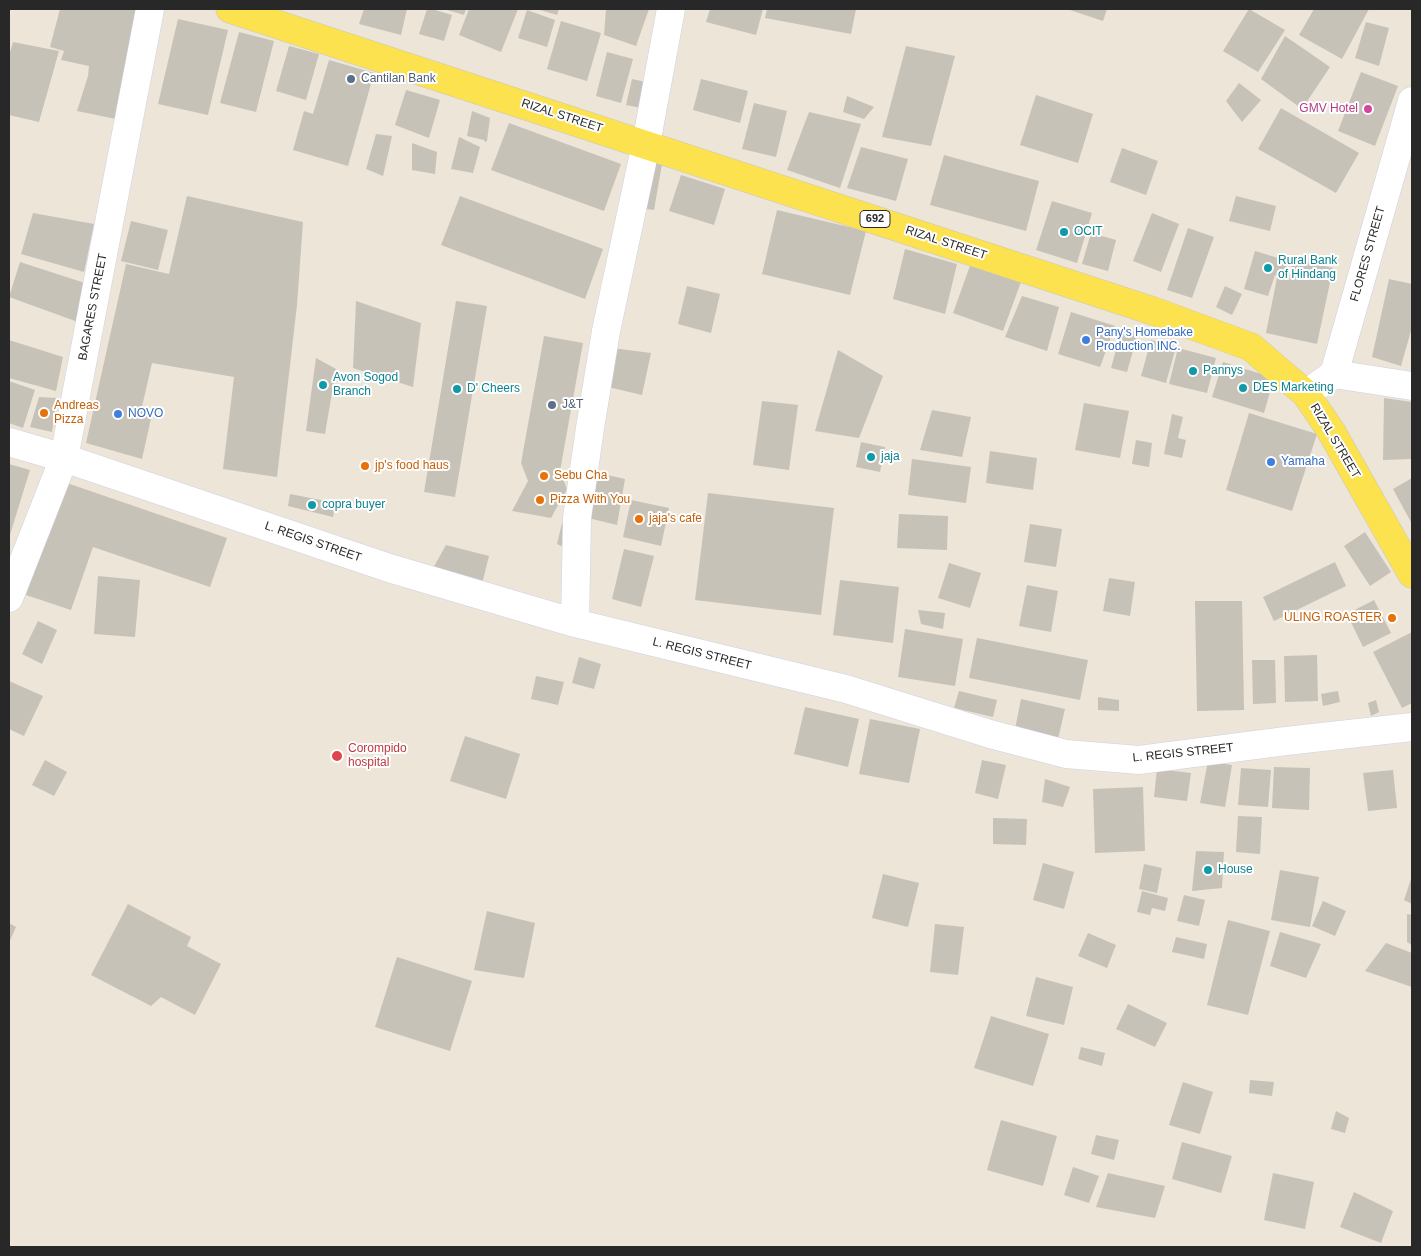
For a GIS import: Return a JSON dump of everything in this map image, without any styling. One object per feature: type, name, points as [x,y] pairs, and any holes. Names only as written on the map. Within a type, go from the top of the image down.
[{"type":"main road","name":"RIZAL STREET","points":[[230,9],[1154,311],[1251,347],[1306,394],[1331,431],[1412,574]]},
{"type":"street","name":"BAGARES STREET","points":[[9,598],[64,458],[150,9]]},
{"type":"street","points":[[575,623],[577,518],[606,331],[646,144],[672,9]]},
{"type":"street","name":"FLORES STREET","points":[[1334,374],[1412,101]]},
{"type":"street","points":[[1306,394],[1334,374],[1412,386]]},
{"type":"street","name":"L. REGIS STREET","points":[[9,442],[64,458],[389,568],[575,623],[846,689],[990,734],[1066,754],[1139,760],[1412,727]]},
{"type":"building","points":[[60,9],[138,9],[121,120],[77,111],[88,76],[89,66],[61,60],[64,51],[50,47]]},
{"type":"building","points":[[364,9],[407,9],[401,35],[359,24]]},
{"type":"building","points":[[427,9],[452,15],[444,41],[419,34]]},
{"type":"building","points":[[444,9],[466,9],[464,15]]},
{"type":"building","points":[[469,9],[518,9],[501,52],[459,35]]},
{"type":"building","points":[[537,9],[559,9],[557,15]]},
{"type":"building","points":[[606,9],[649,9],[636,46],[604,35]]},
{"type":"building","points":[[710,9],[763,9],[756,35],[706,22]]},
{"type":"building","points":[[767,9],[856,9],[851,34],[765,18]]},
{"type":"building","points":[[1067,9],[1107,9],[1103,21]]},
{"type":"building","points":[[1249,9],[1285,30],[1258,72],[1223,51]]},
{"type":"building","points":[[1314,9],[1369,9],[1342,59],[1299,35]]},
{"type":"building","points":[[527,10],[555,20],[547,47],[518,38]]},
{"type":"building","points":[[178,19],[228,30],[208,115],[158,104]]},
{"type":"building","points":[[561,21],[601,33],[587,81],[547,69]]},
{"type":"building","points":[[1366,22],[1389,28],[1379,66],[1355,58]]},
{"type":"building","points":[[239,32],[274,41],[256,112],[220,103]]},
{"type":"building","points":[[1285,36],[1330,67],[1302,109],[1261,79]]},
{"type":"building","points":[[13,42],[59,51],[39,122],[9,115],[9,56]]},
{"type":"building","points":[[289,46],[319,54],[306,100],[276,91]]},
{"type":"building","points":[[906,46],[955,56],[931,146],[882,137]]},
{"type":"building","points":[[607,52],[633,59],[621,103],[596,96]]},
{"type":"building","points":[[329,60],[374,73],[348,166],[293,150],[304,111],[313,114]]},
{"type":"building","name":"GMV Hotel","points":[[1361,72],[1398,86],[1375,146],[1338,131]]},
{"type":"building","points":[[632,79],[646,82],[641,108],[626,105]]},
{"type":"building","points":[[701,79],[748,91],[740,123],[693,110]]},
{"type":"building","points":[[1239,83],[1261,100],[1242,122],[1226,101]]},
{"type":"building","points":[[406,90],[440,100],[429,138],[395,125]]},
{"type":"building","points":[[1036,95],[1093,114],[1078,163],[1020,145]]},
{"type":"building","points":[[847,96],[874,107],[864,119],[843,112]]},
{"type":"building","points":[[754,103],[787,111],[776,157],[742,149]]},
{"type":"building","points":[[1281,108],[1359,153],[1336,193],[1258,149]]},
{"type":"building","points":[[472,111],[490,118],[487,141],[485,142],[484,140],[467,136]]},
{"type":"building","points":[[809,112],[861,124],[840,188],[787,170]]},
{"type":"building","points":[[509,123],[621,164],[604,211],[491,170]]},
{"type":"building","points":[[376,134],[392,136],[383,176],[366,169]]},
{"type":"building","points":[[459,137],[480,147],[473,173],[451,169]]},
{"type":"building","points":[[412,143],[437,152],[435,174],[412,170]]},
{"type":"building","points":[[861,147],[908,159],[896,201],[847,188]]},
{"type":"building","points":[[1122,148],[1158,161],[1146,195],[1110,182]]},
{"type":"building","points":[[944,155],[1039,181],[1026,231],[930,205]]},
{"type":"building","points":[[652,161],[662,164],[654,210],[640,208]]},
{"type":"building","points":[[681,175],[725,189],[714,225],[669,211]]},
{"type":"building","points":[[187,196],[303,222],[297,305],[277,477],[223,469],[234,377],[152,363],[141,411],[152,414],[142,459],[86,443],[126,264],[169,274]]},
{"type":"building","points":[[460,196],[603,249],[585,299],[441,245]]},
{"type":"building","points":[[1236,196],[1276,206],[1270,231],[1229,221]]},
{"type":"building","name":"OCIT","points":[[1052,201],[1092,213],[1077,263],[1036,250]]},
{"type":"building","points":[[777,210],[866,231],[850,295],[762,274]]},
{"type":"building","points":[[33,213],[94,224],[84,272],[21,254]]},
{"type":"building","points":[[1152,213],[1179,224],[1161,272],[1133,261]]},
{"type":"building","points":[[131,221],[168,230],[158,270],[121,261]]},
{"type":"building","points":[[1188,228],[1214,237],[1192,298],[1167,290]]},
{"type":"building","points":[[1091,233],[1116,240],[1108,271],[1082,264]]},
{"type":"building","points":[[905,249],[957,264],[945,314],[893,299]]},
{"type":"building","name":"Rural Bank of Hindang","points":[[1255,251],[1288,261],[1283,277],[1275,275],[1268,296],[1244,289]]},
{"type":"building","points":[[1293,259],[1333,268],[1317,344],[1266,333],[1277,278],[1289,280]]},
{"type":"building","points":[[20,262],[91,285],[78,322],[9,297]]},
{"type":"building","points":[[971,263],[1021,282],[1003,331],[953,313]]},
{"type":"building","points":[[1389,279],[1412,284],[1412,327],[1401,366],[1372,357]]},
{"type":"building","points":[[687,286],[720,294],[711,333],[678,324]]},
{"type":"building","points":[[1225,286],[1242,294],[1232,315],[1216,307]]},
{"type":"building","points":[[1022,296],[1059,307],[1047,351],[1005,337]]},
{"type":"building","points":[[356,301],[421,323],[413,387],[353,368]]},
{"type":"building","name":"D' Cheers","points":[[456,301],[487,306],[455,497],[424,492]]},
{"type":"building","name":"Pany's Homebake Production INC.","points":[[1071,312],[1115,326],[1100,367],[1058,354]]},
{"type":"building","points":[[1122,328],[1138,333],[1127,372],[1111,368]]},
{"type":"building","points":[[544,336],[583,343],[560,471],[567,489],[551,518],[512,511],[528,481],[521,463]]},
{"type":"building","points":[[9,340],[63,357],[56,391],[9,378]]},
{"type":"building","points":[[1151,340],[1176,347],[1166,383],[1141,376]]},
{"type":"building","points":[[612,348],[651,353],[642,395],[608,387]]},
{"type":"building","name":"Pannys","points":[[1178,348],[1216,358],[1207,393],[1169,384]]},
{"type":"building","points":[[838,350],[883,376],[859,438],[815,431]]},
{"type":"building","name":"Avon Sogod Branch","points":[[316,358],[336,369],[325,434],[306,431]]},
{"type":"building","name":"DES Marketing","points":[[1223,362],[1274,378],[1264,413],[1212,397]]},
{"type":"building","points":[[9,381],[35,390],[23,428],[9,423]]},
{"type":"building","name":"Andreas Pizza","points":[[39,397],[57,398],[52,432],[30,427]]},
{"type":"building","points":[[1384,398],[1412,402],[1412,459],[1383,460]]},
{"type":"building","points":[[762,401],[798,405],[789,470],[753,465]]},
{"type":"building","points":[[1084,403],[1129,411],[1120,458],[1075,450]]},
{"type":"building","points":[[932,410],[971,417],[962,457],[920,450]]},
{"type":"building","name":"Yamaha","points":[[1249,413],[1317,434],[1292,511],[1226,490]]},
{"type":"building","points":[[1172,414],[1183,417],[1178,438],[1186,440],[1182,458],[1164,454]]},
{"type":"building","points":[[1136,440],[1152,443],[1149,467],[1132,464]]},
{"type":"building","name":"jaja","points":[[861,442],[885,447],[880,472],[856,467]]},
{"type":"building","points":[[990,451],[1037,458],[1033,490],[986,483]]},
{"type":"building","points":[[912,459],[971,467],[966,503],[908,495]]},
{"type":"building","points":[[9,464],[30,470],[9,538]]},
{"type":"building","points":[[598,473],[625,479],[617,525],[588,518]]},
{"type":"building","points":[[1412,478],[1412,524],[1393,489]]},
{"type":"building","points":[[64,482],[227,538],[210,587],[93,547],[71,610],[26,595]]},
{"type":"building","points":[[708,493],[834,508],[821,615],[695,600]]},
{"type":"building","name":"copra buyer","points":[[290,494],[336,503],[333,517],[288,506]]},
{"type":"building","points":[[631,500],[669,508],[661,546],[623,537]]},
{"type":"building","points":[[899,514],[948,516],[947,550],[897,548]]},
{"type":"building","points":[[562,523],[573,526],[568,549],[557,544]]},
{"type":"building","points":[[1030,524],[1062,529],[1056,567],[1024,562]]},
{"type":"building","points":[[1365,532],[1391,572],[1370,586],[1344,546]]},
{"type":"building","points":[[446,545],[489,556],[482,584],[432,570]]},
{"type":"building","points":[[624,549],[654,556],[641,607],[612,599]]},
{"type":"building","points":[[1335,562],[1346,586],[1274,621],[1263,597]]},
{"type":"building","points":[[949,563],[981,573],[970,608],[938,598]]},
{"type":"building","points":[[98,576],[140,580],[135,637],[94,634]]},
{"type":"building","points":[[1109,578],[1135,582],[1130,616],[1103,611]]},
{"type":"building","points":[[840,580],[899,587],[893,643],[833,635]]},
{"type":"building","points":[[1027,585],[1058,591],[1051,632],[1019,626]]},
{"type":"building","points":[[1374,600],[1391,633],[1363,647],[1347,614]]},
{"type":"building","points":[[1195,601],[1242,601],[1244,710],[1197,711]]},
{"type":"building","points":[[918,610],[945,613],[943,629],[921,624]]},
{"type":"building","points":[[38,621],[57,630],[42,664],[22,654]]},
{"type":"building","points":[[905,629],[963,639],[955,686],[898,677]]},
{"type":"building","points":[[1412,632],[1412,703],[1402,708],[1373,652]]},
{"type":"building","points":[[977,638],[1088,660],[1080,700],[969,678]]},
{"type":"building","points":[[1317,655],[1318,701],[1285,702],[1284,656]]},
{"type":"building","points":[[579,657],[601,664],[594,689],[572,683]]},
{"type":"building","points":[[1252,660],[1275,660],[1276,703],[1253,704]]},
{"type":"building","points":[[536,676],[564,682],[558,705],[531,699]]},
{"type":"building","points":[[9,681],[43,696],[24,736],[9,729]]},
{"type":"building","points":[[959,691],[997,700],[993,717],[954,708]]},
{"type":"building","points":[[1338,691],[1340,702],[1323,706],[1321,694]]},
{"type":"building","points":[[1098,697],[1119,700],[1119,711],[1098,710]]},
{"type":"building","points":[[1021,699],[1065,709],[1058,739],[1015,729]]},
{"type":"building","points":[[1376,700],[1379,712],[1371,716],[1368,703]]},
{"type":"building","points":[[805,707],[859,719],[848,767],[794,754]]},
{"type":"building","points":[[870,719],[920,729],[909,783],[859,774]]},
{"type":"building","points":[[465,736],[520,754],[506,799],[450,781]]},
{"type":"building","points":[[45,760],[67,772],[54,796],[32,785]]},
{"type":"building","points":[[982,760],[1006,765],[998,799],[975,793]]},
{"type":"building","points":[[1208,761],[1232,765],[1225,807],[1200,803]]},
{"type":"building","points":[[1274,767],[1310,768],[1309,810],[1272,808]]},
{"type":"building","points":[[1241,768],[1271,770],[1268,807],[1238,805]]},
{"type":"building","points":[[1157,769],[1191,773],[1187,801],[1154,797]]},
{"type":"building","points":[[1393,770],[1397,808],[1368,811],[1363,773]]},
{"type":"building","points":[[1045,779],[1070,787],[1063,807],[1042,802]]},
{"type":"building","points":[[1143,787],[1145,851],[1095,853],[1093,789]]},
{"type":"building","points":[[1238,816],[1262,817],[1260,854],[1236,852]]},
{"type":"building","points":[[993,818],[1027,819],[1026,845],[993,844]]},
{"type":"building","name":"House","points":[[1196,851],[1224,852],[1222,888],[1192,891]]},
{"type":"building","points":[[1043,863],[1074,872],[1064,909],[1033,900]]},
{"type":"building","points":[[1144,864],[1162,868],[1157,893],[1139,889]]},
{"type":"building","points":[[1280,870],[1319,877],[1310,927],[1271,920]]},
{"type":"building","points":[[883,874],[919,883],[908,927],[872,918]]},
{"type":"building","points":[[1412,876],[1412,904],[1404,900]]},
{"type":"building","points":[[1142,891],[1168,898],[1165,911],[1152,908],[1150,915],[1137,912]]},
{"type":"building","points":[[1184,895],[1205,900],[1199,926],[1177,921]]},
{"type":"building","points":[[1323,901],[1346,911],[1335,936],[1312,926]]},
{"type":"building","points":[[128,904],[191,937],[187,946],[221,964],[195,1015],[161,997],[151,1006],[91,975]]},
{"type":"building","points":[[487,911],[535,923],[524,978],[474,970]]},
{"type":"building","points":[[1407,914],[1412,915],[1412,945],[1407,942]]},
{"type":"building","points":[[1228,920],[1270,931],[1248,1015],[1207,1005]]},
{"type":"building","points":[[9,923],[16,927],[9,943]]},
{"type":"building","points":[[935,924],[964,927],[958,975],[930,972]]},
{"type":"building","points":[[1280,932],[1321,944],[1306,978],[1270,966]]},
{"type":"building","points":[[1088,933],[1116,945],[1107,968],[1078,956]]},
{"type":"building","points":[[1176,937],[1207,944],[1204,959],[1172,952]]},
{"type":"building","points":[[1386,943],[1412,953],[1412,987],[1365,971]]},
{"type":"building","points":[[397,957],[472,981],[450,1051],[375,1027]]},
{"type":"building","points":[[1036,977],[1073,987],[1064,1025],[1026,1016]]},
{"type":"building","points":[[1128,1004],[1167,1023],[1155,1047],[1116,1029]]},
{"type":"building","points":[[991,1016],[1049,1034],[1033,1086],[974,1068]]},
{"type":"building","points":[[1081,1047],[1105,1053],[1102,1066],[1078,1059]]},
{"type":"building","points":[[1250,1080],[1274,1082],[1272,1096],[1249,1093]]},
{"type":"building","points":[[1183,1082],[1213,1092],[1200,1134],[1169,1125]]},
{"type":"building","points":[[1336,1111],[1349,1118],[1345,1133],[1331,1129]]},
{"type":"building","points":[[1001,1120],[1057,1136],[1043,1186],[987,1170]]},
{"type":"building","points":[[1096,1135],[1119,1140],[1114,1160],[1091,1154]]},
{"type":"building","points":[[1182,1142],[1232,1156],[1221,1193],[1172,1179]]},
{"type":"building","points":[[1073,1167],[1099,1176],[1089,1203],[1064,1195]]},
{"type":"building","points":[[1108,1173],[1165,1186],[1155,1218],[1096,1207]]},
{"type":"building","points":[[1273,1173],[1314,1182],[1305,1229],[1264,1220]]},
{"type":"building","points":[[1354,1192],[1393,1211],[1381,1243],[1340,1227]]},
{"type":"place","name":"Cantilan Bank","points":[[351,79]]},
{"type":"place","name":"GMV Hotel","points":[[1368,109]]},
{"type":"place","name":"OCIT","points":[[1064,232]]},
{"type":"place","name":"Rural Bank of Hindang","points":[[1268,268]]},
{"type":"place","name":"Pany's Homebake Production INC.","points":[[1086,340]]},
{"type":"place","name":"Pannys","points":[[1193,371]]},
{"type":"place","name":"Avon Sogod Branch","points":[[323,385]]},
{"type":"place","name":"DES Marketing","points":[[1243,388]]},
{"type":"place","name":"D' Cheers","points":[[457,389]]},
{"type":"place","name":"J&T","points":[[552,405]]},
{"type":"place","name":"Andreas Pizza","points":[[44,413]]},
{"type":"place","name":"NOVO","points":[[118,414]]},
{"type":"place","name":"jaja","points":[[871,457]]},
{"type":"place","name":"Yamaha","points":[[1271,462]]},
{"type":"place","name":"jp's food haus","points":[[365,466]]},
{"type":"place","name":"Sebu Cha","points":[[544,476]]},
{"type":"place","name":"Pizza With You","points":[[540,500]]},
{"type":"place","name":"copra buyer","points":[[312,505]]},
{"type":"place","name":"jaja's cafe","points":[[639,519]]},
{"type":"place","name":"ULING ROASTER","points":[[1392,618]]},
{"type":"place","name":"Corompido hospital","points":[[337,756]]},
{"type":"place","name":"House","points":[[1208,870]]}]
